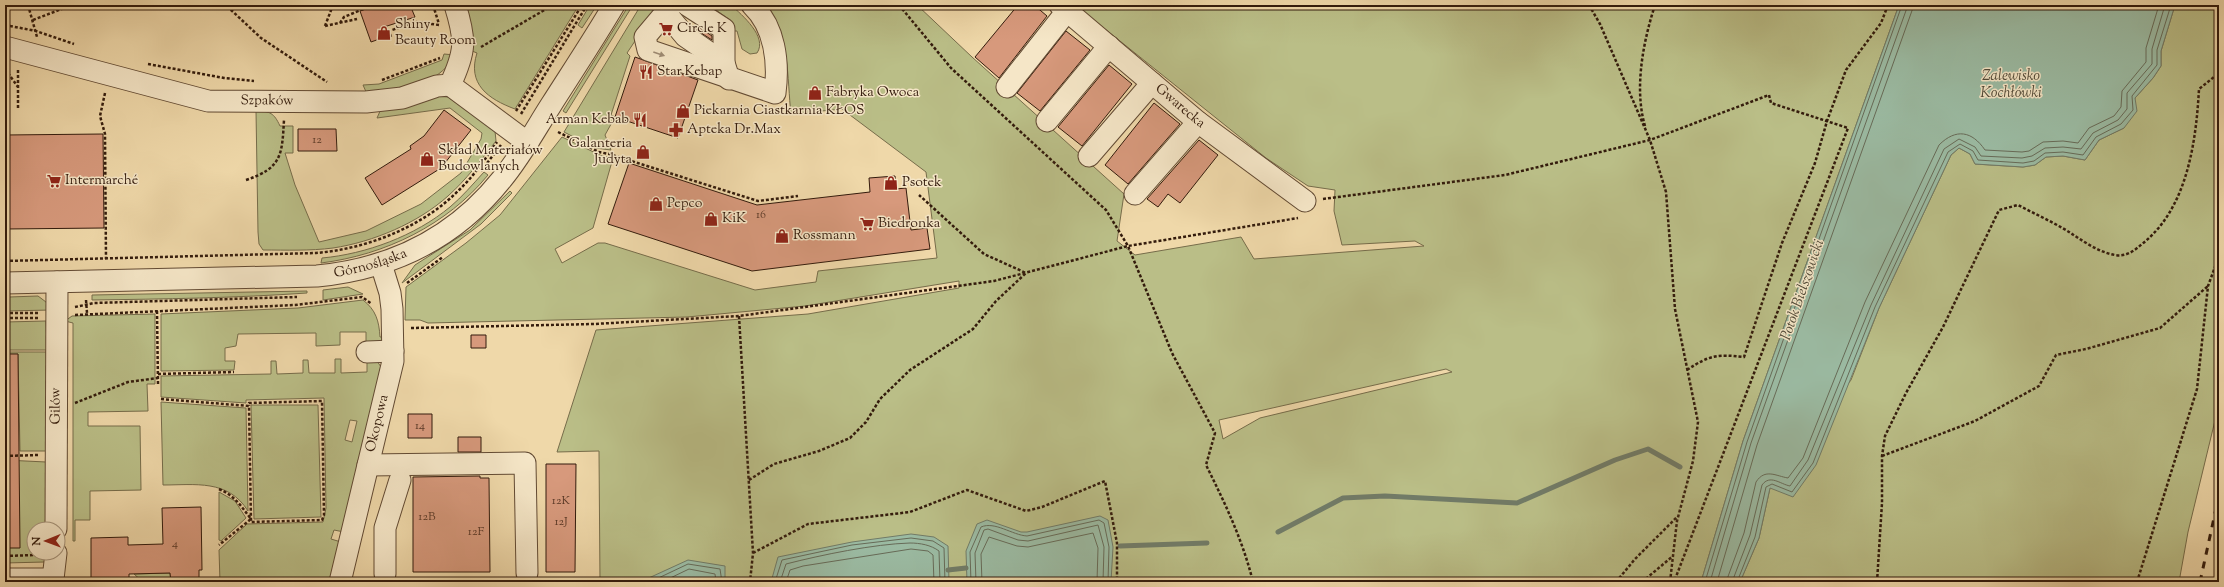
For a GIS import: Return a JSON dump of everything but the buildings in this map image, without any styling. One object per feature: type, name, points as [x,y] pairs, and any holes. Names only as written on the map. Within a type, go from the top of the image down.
[{"type":"street","points":[[455,5],[468,52],[450,85],[528,143]]},
{"type":"street","name":"Górnośląska","points":[[5,283],[317,276],[361,270],[381,264],[419,248],[449,230],[472,211],[502,179],[528,143],[614,5]]},
{"type":"street","points":[[674,7],[685,36],[775,93],[776,71],[773,41],[767,25],[752,5]]},
{"type":"street","points":[[674,7],[645,37],[648,50],[726,62]]},
{"type":"street","points":[[674,7],[724,29],[726,62]]},
{"type":"street","points":[[1007,87],[1064,8]]},
{"type":"street","name":"Gwarecka","points":[[1064,8],[1198,122],[1305,201]]},
{"type":"street","points":[[1047,121],[1109,46]]},
{"type":"street","name":"Szpaków","points":[[5,47],[208,101],[366,102],[402,98],[437,86],[450,85]]},
{"type":"street","points":[[1089,156],[1152,83]]},
{"type":"street","points":[[1136,194],[1198,122]]},
{"type":"street","name":"Okopowa","points":[[340,582],[390,374],[398,328],[390,293],[381,264]]},
{"type":"street","name":"Gilów","points":[[56,521],[57,282]]},
{"type":"street","points":[[368,352],[393,352]]},
{"type":"street","points":[[368,465],[525,463],[527,573]]},
{"type":"street","points":[[385,574],[385,528],[400,480]]},
{"type":"street","points":[[355,522],[385,528]]},
{"type":"street","points":[[5,582],[5,579],[53,579],[49,561]]},
{"type":"path","points":[[33,20],[72,5]]},
{"type":"path","points":[[222,5],[230,9],[261,38],[327,82]]},
{"type":"path","points":[[333,5],[325,26],[357,19]]},
{"type":"path","points":[[340,23],[344,17],[373,5]]},
{"type":"path","points":[[433,5],[441,30]]},
{"type":"path","points":[[376,82],[440,58],[442,48],[468,52],[553,5]]},
{"type":"path","points":[[5,261],[316,253],[344,249],[368,243],[413,223],[451,198],[471,178],[507,128],[512,111],[517,111],[582,5]]},
{"type":"path","points":[[465,191],[587,5]]},
{"type":"path","points":[[899,5],[951,68],[1106,210],[1128,246],[1172,353],[1215,433],[1206,465],[1228,509],[1248,562],[1253,582]]},
{"type":"path","points":[[1589,5],[1600,24],[1650,140]]},
{"type":"path","points":[[1655,5],[1641,66],[1642,116],[1666,192],[1675,309],[1698,422],[1693,461],[1678,516],[1670,582]]},
{"type":"path","points":[[1687,370],[1704,359],[1719,354],[1744,357],[1782,243],[1815,163],[1827,121],[1846,70],[1882,23],[1888,5]]},
{"type":"path","points":[[391,37],[389,31],[416,22],[439,25]]},
{"type":"path","points":[[5,25],[36,31],[79,46]]},
{"type":"path","points":[[142,62],[224,78],[256,81]]},
{"type":"path","points":[[5,69],[18,87]]},
{"type":"path","points":[[1877,582],[1882,503],[1882,456],[1885,436],[1893,418],[1943,327],[2000,210],[2018,205],[2068,231],[2087,244],[2115,255],[2130,254],[2153,235],[2173,207],[2190,160],[2196,130],[2199,89],[2219,73]]},
{"type":"path","points":[[319,84],[334,84]]},
{"type":"path","points":[[398,328],[594,324],[739,316],[994,281],[1128,246],[1298,220],[1305,201],[1505,175],[1650,140],[1769,95],[1771,103],[1848,128],[1674,582]]},
{"type":"path","points":[[103,99],[100,116],[105,134],[106,259]]},
{"type":"path","points":[[246,180],[268,170],[280,158],[282,152],[285,101]]},
{"type":"path","points":[[558,132],[599,152],[758,201],[798,196]]},
{"type":"path","points":[[919,195],[984,254],[1026,273]]},
{"type":"path","points":[[310,257],[341,254],[370,246],[418,226],[449,205]]},
{"type":"path","points":[[2137,582],[2196,389],[2208,286],[2219,256]]},
{"type":"path","points":[[749,480],[774,464],[819,451],[850,438],[866,422],[880,399],[910,370],[973,329],[996,301],[1026,273]]},
{"type":"path","points":[[1882,456],[1975,421],[2039,386],[2056,355],[2086,349],[2160,328],[2208,286]]},
{"type":"path","points":[[5,318],[58,312],[94,303],[304,297]]},
{"type":"path","points":[[5,313],[157,312],[295,305],[362,297],[376,308]]},
{"type":"path","points":[[157,312],[158,384]]},
{"type":"path","points":[[739,316],[753,553],[750,582]]},
{"type":"path","points":[[73,404],[128,382],[158,376],[234,372]]},
{"type":"path","points":[[161,399],[249,406]]},
{"type":"path","points":[[219,489],[235,498],[251,519],[251,522],[322,520],[324,514],[322,402],[249,403],[251,519]]},
{"type":"path","points":[[5,456],[57,454]]},
{"type":"path","points":[[753,553],[808,524],[910,512],[967,490],[1026,511],[1042,507],[1105,481],[1117,544],[1117,582]]},
{"type":"path","points":[[1616,582],[1635,559],[1678,516]]},
{"type":"path","points":[[219,545],[251,519]]},
{"type":"path","points":[[5,556],[26,555]]},
{"type":"path","points":[[1642,582],[1673,556]]},
{"type":"shaded area","points":[[464,5],[579,5],[515,109],[488,95],[478,82],[475,73],[477,53],[472,51]]},
{"type":"shaded area","points":[[590,5],[597,5],[582,28],[578,25]]},
{"type":"shaded area","points":[[629,5],[633,5],[566,113],[563,111]]},
{"type":"shaded area","points":[[641,5],[659,5],[627,53],[630,56],[611,115],[615,117],[605,135],[611,150],[595,148],[564,132]]},
{"type":"shaded area","points":[[709,5],[731,5],[747,20],[757,33],[759,47],[757,53],[750,54],[742,49],[737,31],[732,31],[730,20]]},
{"type":"shaded area","points":[[765,5],[917,5],[972,57],[1124,194],[1117,241],[1135,255],[1241,237],[1254,259],[1424,246],[1415,241],[1342,245],[1334,211],[1335,190],[1308,186],[1266,158],[1075,5],[1899,5],[1743,441],[1701,582],[600,582],[599,451],[557,452],[596,330],[808,314],[959,288],[959,281],[805,306],[687,317],[428,323],[420,320],[405,320],[406,287],[466,243],[500,215],[562,137],[602,156],[613,158],[593,228],[555,249],[562,263],[598,243],[605,243],[755,290],[816,282],[818,271],[937,258],[926,172],[842,109],[791,114],[786,56],[779,28],[773,15]],"holes":[[[1446,369],[1452,372],[1260,418],[1223,439],[1219,420]]]},
{"type":"shaded area","points":[[2175,5],[2219,5],[2219,404],[2188,532],[2179,582],[1740,582],[1759,538],[1770,488],[1851,380],[1879,308],[1951,155],[1959,148],[1970,154],[1975,164],[2023,167],[2035,165],[2046,157],[2063,156],[2085,160],[2099,140],[2124,128],[2135,98],[2153,78],[2161,66],[2161,51]]},
{"type":"shaded area","points":[[444,54],[455,55],[439,74],[428,80],[404,89],[367,94],[363,85],[379,84],[442,60]]},
{"type":"shaded area","points":[[432,96],[448,97],[495,131],[496,141],[455,190],[436,206],[409,223],[364,241],[324,249],[263,250],[259,244],[258,232],[256,111],[268,112],[276,118],[280,126],[293,126],[293,153],[285,153],[295,185],[319,242],[366,231],[421,204],[461,173],[481,139],[482,133],[450,108],[377,118],[381,109]]},
{"type":"shaded area","points":[[484,172],[488,175],[472,193],[454,209],[413,235],[368,253],[321,263],[322,258],[339,256],[373,248],[406,235],[421,227],[450,207]]},
{"type":"shaded area","points":[[510,191],[512,193],[481,224],[402,283],[415,265],[470,230]]},
{"type":"shaded area","points":[[348,287],[363,294],[323,300],[323,290]]},
{"type":"shaded area","points":[[307,291],[307,293],[253,296],[92,300],[92,295]]},
{"type":"shaded area","points":[[38,296],[46,302],[51,310],[5,311],[9,297]]},
{"type":"shaded area","points":[[363,300],[374,312],[378,321],[380,337],[385,337],[384,341],[366,345],[366,332],[340,332],[340,345],[316,346],[316,333],[238,334],[236,346],[225,348],[225,361],[235,361],[234,370],[161,371],[161,314],[298,308]]},
{"type":"shaded area","points":[[155,314],[155,384],[147,384],[148,411],[88,412],[88,426],[140,426],[141,490],[90,491],[90,520],[75,520],[75,541],[73,541],[73,323],[65,321],[72,316]]},
{"type":"shaded area","points":[[46,321],[47,350],[5,350],[5,322]]},
{"type":"shaded area","points":[[5,352],[47,352],[46,451],[20,451],[18,354],[5,354]]},
{"type":"shaded area","points":[[335,359],[341,359],[341,373],[367,372],[367,359],[377,361],[381,367],[344,532],[334,530],[331,539],[341,542],[332,582],[220,582],[219,550],[247,524],[323,522],[326,508],[324,398],[246,400],[246,403],[161,397],[161,376],[271,374],[271,361],[276,361],[277,374],[303,373],[303,360],[308,360],[309,373],[335,373]],"holes":[[[350,420],[357,421],[352,442],[345,440]]]},
{"type":"shaded area","points":[[161,402],[246,408],[248,511],[231,493],[221,489],[199,485],[163,485]]},
{"type":"shaded area","points":[[251,405],[318,405],[321,517],[254,519]]},
{"type":"shaded area","points":[[5,460],[46,462],[46,521],[26,521],[26,561],[45,562],[5,563]]},
{"type":"shaded area","points":[[219,492],[235,501],[246,518],[221,541],[219,540]]},
{"type":"shaded area","points":[[170,573],[171,582],[143,582],[134,574]]},
{"type":"water","name":"Zalewisko Kochłówki","points":[[1899,5],[2175,5],[2161,51],[2161,66],[2153,78],[2135,98],[2137,111],[2124,128],[2099,140],[2085,160],[2063,156],[2046,157],[2035,165],[2023,167],[1975,164],[1970,154],[1959,148],[1951,155],[1879,308],[1816,465],[1793,497],[1770,488],[1759,538],[1740,582],[1701,582],[1743,441]]},
{"type":"water","points":[[1100,516],[1108,520],[1113,547],[1111,582],[967,582],[966,551],[977,524],[987,520],[1021,532],[1027,532]]},
{"type":"water","points":[[911,534],[934,537],[948,546],[949,582],[771,582],[778,557],[852,542]]},
{"type":"water","points":[[688,560],[725,566],[725,582],[640,582]]},
{"type":"waterway","points":[[1278,532],[1343,498],[1385,496],[1517,503],[1615,460],[1648,449],[1680,467]]},
{"type":"waterway","points":[[1120,546],[1207,543]]},
{"type":"waterway","points":[[948,570],[966,568]]},
{"type":"waterway","points":[[763,581],[771,580]]},
{"type":"railway","points":[[2200,582],[2219,495]]},
{"type":"place","name":"Circle K","points":[[666,29]]},
{"type":"place","name":"Shiny Beauty Room","points":[[384,33]]},
{"type":"place","name":"Star Kebap","points":[[646,72]]},
{"type":"place","name":"Fabryka Owoca","points":[[815,93]]},
{"type":"place","name":"Piekarnia Ciastkarnia KŁOS","points":[[683,111]]},
{"type":"place","name":"Arman Kebab","points":[[640,120]]},
{"type":"place","name":"Apteka Dr.Max","points":[[676,130]]},
{"type":"place","name":"Galanteria Judyta","points":[[643,152]]},
{"type":"place","name":"Skład Materiałów Budowlanych","points":[[427,159]]},
{"type":"place","name":"Intermarché","points":[[54,181]]},
{"type":"place","name":"Psotek","points":[[891,183]]},
{"type":"place","name":"Pepco","points":[[656,204]]},
{"type":"place","name":"KiK","points":[[711,219]]},
{"type":"place","name":"Biedronka","points":[[867,224]]},
{"type":"place","name":"Rossmann","points":[[782,236]]},
{"type":"water label","name":"Potok Bielszowicki","points":[[1803,290]]}]
